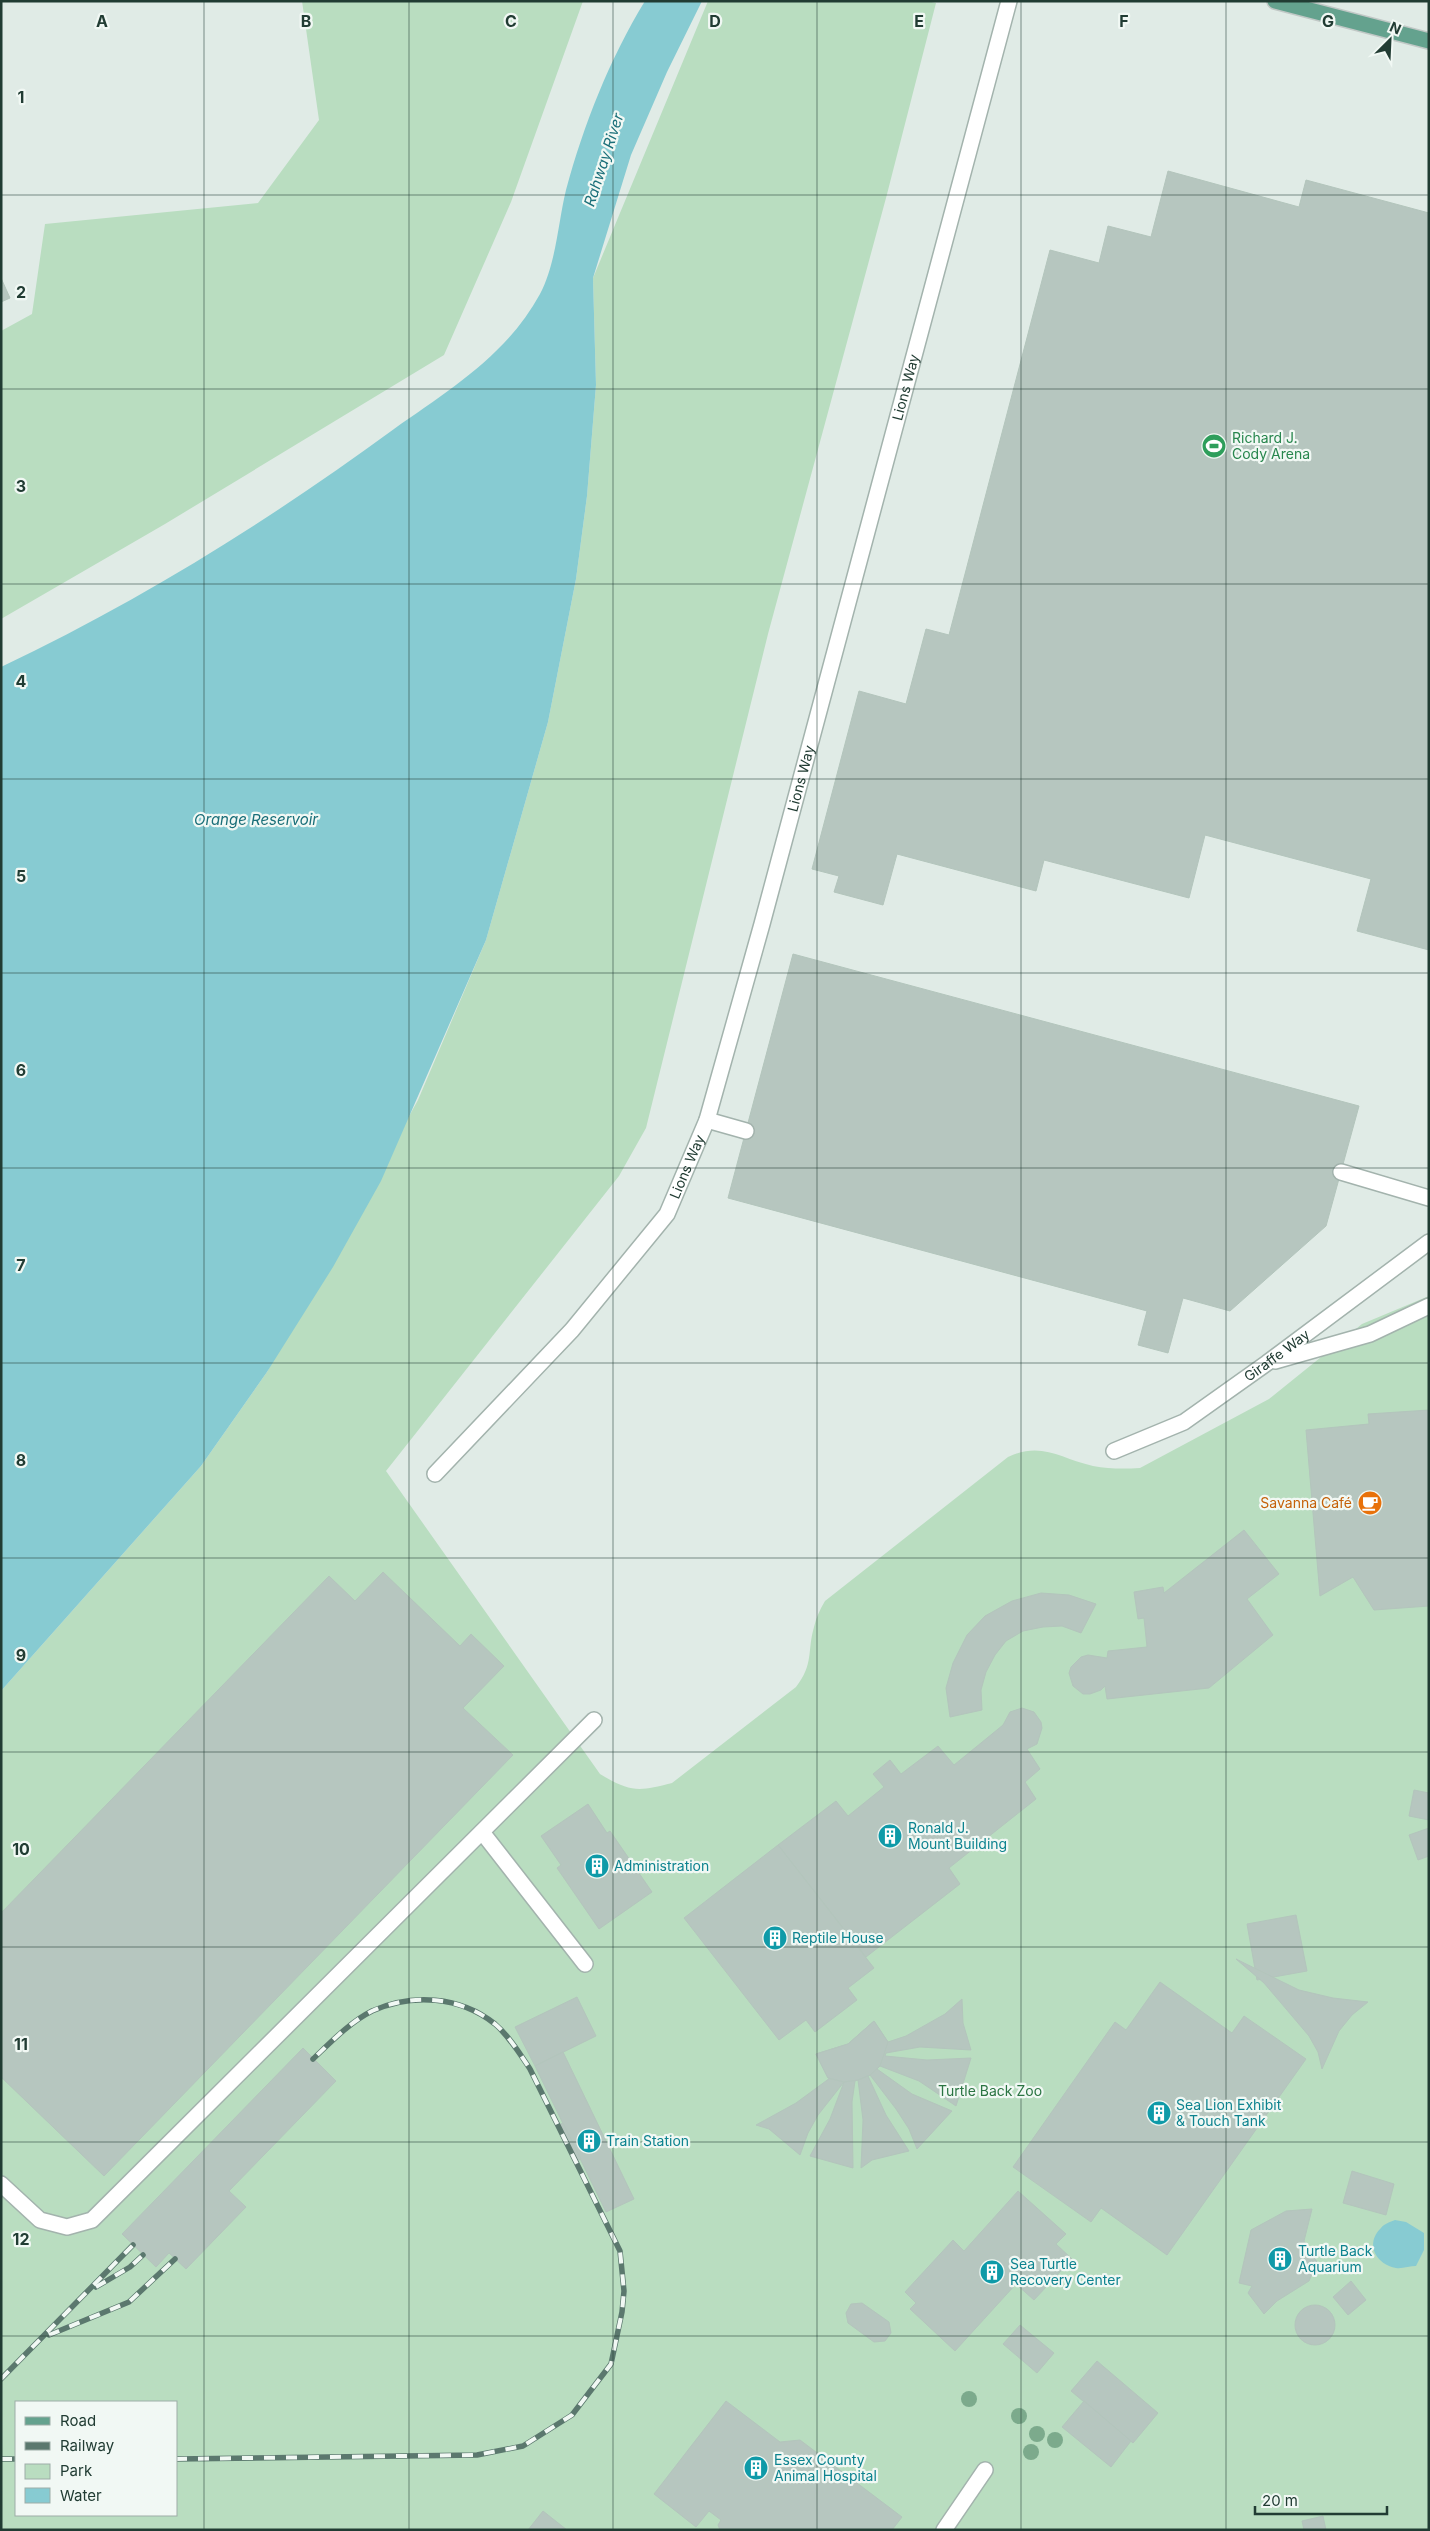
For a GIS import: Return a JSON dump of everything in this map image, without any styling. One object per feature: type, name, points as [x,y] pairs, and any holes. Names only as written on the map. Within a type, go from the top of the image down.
[{"type":"main road","points":[[1275,1],[1429,41]]},
{"type":"street","name":"Lions Way","points":[[435,1474],[572,1330],[667,1214],[707,1120],[765,914],[1009,1]]},
{"type":"street","points":[[707,1120],[746,1131]]},
{"type":"street","points":[[1341,1172],[1429,1198]]},
{"type":"street","name":"Giraffe Way","points":[[1114,1451],[1184,1422],[1267,1363],[1429,1242]]},
{"type":"street","points":[[1267,1363],[1370,1334],[1429,1306]]},
{"type":"street","points":[[1,2184],[40,2220],[67,2227],[92,2220],[594,1720]]},
{"type":"street","points":[[482,1832],[585,1964]]},
{"type":"street","points":[[944,2530],[985,2470]]},
{"type":"green space","points":[[302,1],[583,1],[511,202],[444,355],[165,524],[1,619],[1,331],[32,314],[45,224],[258,203],[319,120]]},
{"type":"green space","name":"Turtle Back Zoo","points":[[708,1],[927,1],[936,3],[886,198],[768,634],[646,1128],[619,1176],[386,1471],[600,1774],[634,1789],[651,1788],[672,1783],[796,1687],[802,1679],[808,1664],[815,1624],[825,1601],[1008,1457],[1031,1451],[1041,1451],[1093,1466],[1140,1468],[1269,1399],[1362,1324],[1429,1296],[1429,2530],[1,2530],[1,1691],[201,1466],[267,1372],[418,1100],[486,940],[548,722],[576,579],[587,496],[596,385],[593,278]]},
{"type":"water","name":"Orange Reservoir","points":[[645,1],[702,1],[667,72],[631,155],[593,278],[596,385],[587,496],[576,579],[548,722],[486,940],[381,1181],[333,1267],[267,1372],[201,1466],[1,1691],[1,667],[104,615],[252,527],[347,463],[456,385],[494,353],[527,316],[540,294],[550,270],[566,190],[589,117],[620,46]]},
{"type":"water","points":[[1395,2220],[1406,2222],[1424,2233],[1424,2250],[1416,2266],[1398,2268],[1389,2266],[1383,2263],[1375,2253],[1373,2247],[1376,2234],[1384,2225]]},
{"type":"building","name":"Richard J. Cody Arena","points":[[1168,171],[1299,207],[1306,180],[1429,213],[1429,950],[1357,931],[1371,879],[1205,835],[1189,898],[1044,860],[1036,891],[897,854],[883,905],[834,892],[839,876],[812,869],[859,691],[906,704],[926,629],[949,635],[1050,250],[1099,263],[1108,226],[1151,237]]},
{"type":"building","points":[[1,278],[10,298],[1,302]]},
{"type":"building","points":[[793,954],[1359,1106],[1326,1226],[1230,1311],[1183,1298],[1168,1353],[1138,1345],[1147,1311],[728,1198]]},
{"type":"building","name":"Savanna Café","points":[[1429,1410],[1429,1606],[1374,1610],[1353,1577],[1320,1596],[1306,1430],[1369,1424],[1368,1414]]},
{"type":"building","points":[[1244,1530],[1279,1574],[1247,1599],[1273,1635],[1209,1688],[1107,1699],[1105,1686],[1101,1690],[1090,1694],[1083,1694],[1073,1686],[1069,1673],[1071,1667],[1081,1657],[1088,1655],[1107,1658],[1108,1651],[1147,1647],[1144,1618],[1138,1619],[1134,1592],[1163,1587],[1164,1593]]},
{"type":"building","points":[[383,1572],[460,1646],[471,1634],[504,1666],[463,1708],[513,1755],[104,2176],[1,2077],[1,1913],[329,1576],[355,1601]]},
{"type":"building","points":[[1041,1593],[1069,1595],[1096,1604],[1081,1633],[1062,1626],[1043,1627],[1023,1631],[1006,1641],[995,1655],[986,1672],[981,1690],[982,1710],[950,1717],[946,1688],[953,1663],[967,1635],[985,1616],[1012,1601]]},
{"type":"building","name":"Ronald J. Mount Building","points":[[1022,1708],[1034,1712],[1041,1722],[1042,1728],[1037,1744],[1027,1749],[1040,1769],[1025,1782],[1036,1799],[949,1868],[960,1884],[866,1957],[778,1845],[836,1801],[848,1816],[884,1787],[873,1774],[890,1760],[901,1774],[938,1746],[954,1765],[1003,1725],[1010,1712]]},
{"type":"building","points":[[1414,1790],[1429,1793],[1429,1820],[1409,1816]]},
{"type":"building","name":"Administration","points":[[588,1804],[607,1833],[610,1831],[652,1892],[599,1929],[557,1868],[561,1865],[541,1836]]},
{"type":"building","points":[[1429,1828],[1429,1856],[1418,1860],[1409,1835]]},
{"type":"building","name":"Reptile House","points":[[778,1845],[874,1968],[848,1988],[857,2000],[815,2032],[806,2020],[779,2040],[684,1918]]},
{"type":"building","points":[[1296,1915],[1307,1971],[1257,1980],[1247,1924]]},
{"type":"building","points":[[1236,1959],[1299,1990],[1333,1998],[1368,2002],[1352,2015],[1339,2031],[1322,2069],[1318,2052],[1309,2036],[1264,1983]]},
{"type":"building","name":"Sea Lion Exhibit & Touch Tank","points":[[1160,1982],[1232,2033],[1244,2016],[1306,2059],[1167,2255],[1101,2208],[1091,2222],[1013,2167],[1115,2022],[1126,2030]]},
{"type":"building","points":[[577,1997],[596,2036],[535,2066],[515,2027]]},
{"type":"building","points":[[962,1999],[963,2023],[971,2050],[920,2047],[886,2053],[885,2056],[927,2060],[971,2058],[956,2106],[919,2081],[880,2066],[877,2069],[912,2094],[952,2111],[917,2149],[909,2129],[870,2075],[868,2076],[886,2115],[909,2151],[872,2160],[861,2168],[863,2120],[858,2080],[855,2081],[852,2102],[853,2168],[810,2156],[830,2119],[844,2082],[818,2115],[808,2133],[800,2155],[769,2129],[756,2125],[796,2103],[830,2078],[828,2078],[816,2054],[848,2044],[874,2021],[888,2042],[906,2036],[945,2014]]},
{"type":"building","points":[[874,2021],[888,2042],[880,2066],[870,2075],[858,2080],[844,2082],[828,2078],[816,2054],[848,2044]]},
{"type":"building","points":[[303,2048],[336,2081],[229,2191],[246,2207],[186,2269],[169,2253],[156,2267],[122,2234]]},
{"type":"building","name":"Train Station","points":[[563,2052],[634,2199],[606,2212],[535,2066]]},
{"type":"building","points":[[563,2123],[581,2159],[574,2162],[556,2126]]},
{"type":"building","points":[[1352,2171],[1394,2184],[1386,2215],[1343,2203]]},
{"type":"building","name":"Sea Turtle Recovery Center","points":[[1018,2191],[1066,2234],[1056,2244],[1072,2259],[1034,2300],[1016,2284],[955,2351],[910,2309],[916,2303],[905,2292],[953,2240],[964,2251]]},
{"type":"building","name":"Turtle Back Aquarium","points":[[1312,2209],[1304,2241],[1317,2262],[1309,2281],[1277,2301],[1264,2314],[1248,2293],[1252,2286],[1239,2283],[1251,2230],[1286,2211]]},
{"type":"building","points":[[1351,2281],[1366,2300],[1348,2315],[1333,2297]]},
{"type":"building","points":[[862,2303],[889,2322],[891,2333],[885,2341],[874,2342],[848,2323],[846,2313],[851,2304]]},
{"type":"building","points":[[1315,2305],[1329,2311],[1335,2325],[1329,2339],[1315,2345],[1301,2339],[1295,2325],[1301,2311]]},
{"type":"building","points":[[1020,2325],[1054,2353],[1037,2373],[1003,2344]]},
{"type":"building","points":[[1097,2361],[1158,2413],[1133,2443],[1071,2391]]},
{"type":"building","name":"Essex County Animal Hospital","points":[[726,2401],[780,2442],[800,2440],[902,2517],[892,2530],[720,2530],[718,2525],[721,2520],[709,2511],[696,2527],[654,2494]]},
{"type":"building","points":[[1084,2401],[1131,2441],[1111,2467],[1062,2427]]},
{"type":"building","points":[[543,2511],[567,2530],[528,2530]]},
{"type":"building","points":[[1323,2516],[1326,2530],[1304,2530],[1302,2521]]},
{"type":"railway","points":[[178,2459],[477,2455],[523,2446],[572,2415],[611,2364],[622,2312],[624,2291],[620,2251],[530,2069],[505,2034],[495,2024],[467,2008],[435,2000],[403,2002],[387,2005],[372,2011],[356,2021],[313,2059]]},
{"type":"railway","points":[[1,2379],[133,2245]]},
{"type":"railway","points":[[96,2287],[130,2267],[143,2255]]},
{"type":"railway","points":[[49,2335],[129,2302],[175,2259]]},
{"type":"railway","points":[[1,2459],[15,2459]]},
{"type":"place","name":"Richard J. Cody Arena","points":[[1214,446]]},
{"type":"place","name":"Savanna Café","points":[[1370,1503]]},
{"type":"place","name":"Ronald J. Mount Building","points":[[890,1836]]},
{"type":"place","name":"Administration","points":[[597,1866]]},
{"type":"place","name":"Reptile House","points":[[775,1938]]},
{"type":"place","name":"Sea Lion Exhibit & Touch Tank","points":[[1159,2113]]},
{"type":"place","name":"Train Station","points":[[589,2141]]},
{"type":"place","name":"Turtle Back Aquarium","points":[[1280,2259]]},
{"type":"place","name":"Sea Turtle Recovery Center","points":[[992,2272]]},
{"type":"place","name":"Essex County Animal Hospital","points":[[756,2468]]},
{"type":"water label","name":"Rahway River","points":[[604,160]]}]
